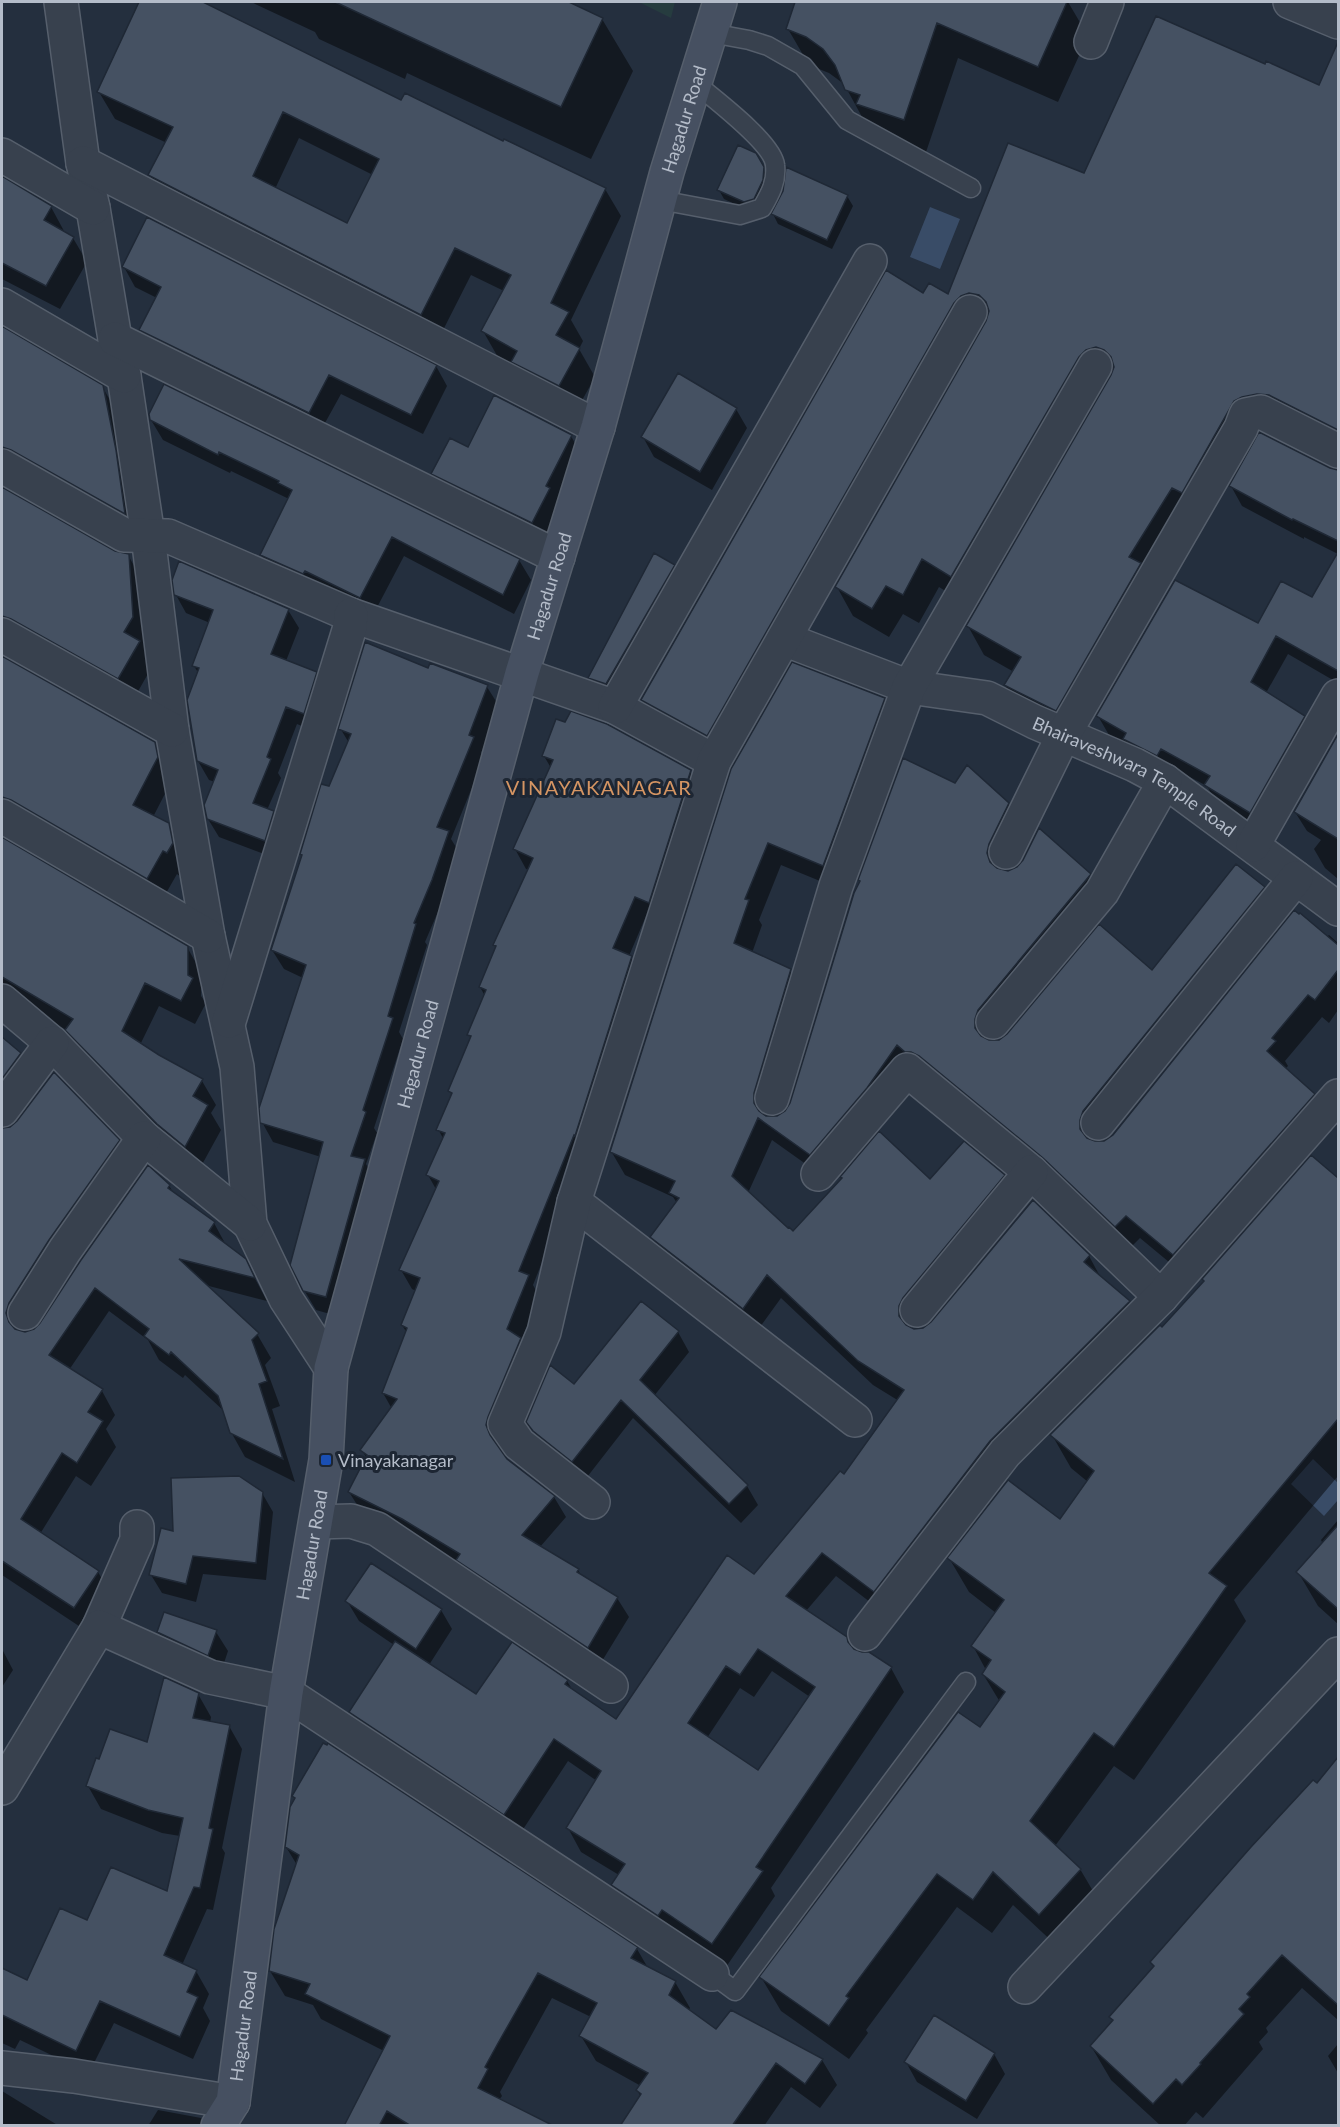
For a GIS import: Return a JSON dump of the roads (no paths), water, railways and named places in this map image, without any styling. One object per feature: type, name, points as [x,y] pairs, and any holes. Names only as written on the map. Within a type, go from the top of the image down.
[{"type":"street","points":[[61,2],[83,164],[93,208],[114,339],[124,376],[148,536],[172,730],[208,936],[237,1066],[250,1224],[286,1299],[331,1368]]},
{"type":"street","name":"Hagadur Road","points":[[226,2114],[286,1693],[327,1460],[331,1368],[522,673],[598,427],[642,259],[720,2]]},
{"type":"street","points":[[1091,42],[1107,2]]},
{"type":"street","points":[[1290,2],[1338,22]]},
{"type":"street","points":[[2,155],[93,208]]},
{"type":"street","points":[[83,164],[598,427]]},
{"type":"street","points":[[615,707],[870,261]]},
{"type":"street","points":[[2,305],[124,376]]},
{"type":"street","points":[[593,1502],[519,1443],[505,1424],[544,1332],[574,1202],[714,761],[970,312]]},
{"type":"street","points":[[114,339],[558,557]]},
{"type":"street","points":[[772,1098],[836,886],[909,687],[1095,366]]},
{"type":"street","points":[[1006,852],[1064,734],[1246,416],[1261,412],[1338,451]]},
{"type":"street","points":[[2,466],[124,535],[168,536],[351,615],[615,707],[714,761]]},
{"type":"street","points":[[228,1023],[350,627],[351,615]]},
{"type":"street","points":[[2,635],[172,730]]},
{"type":"street","name":"Bhairaveshwara Temple Road","points":[[784,639],[909,687],[987,698],[1134,765],[1165,781],[1338,909]]},
{"type":"street","points":[[1253,845],[1338,696]]},
{"type":"street","points":[[993,1022],[1102,892],[1165,781]]},
{"type":"street","points":[[2,816],[208,936]]},
{"type":"street","points":[[1098,1123],[1296,878]]},
{"type":"street","points":[[2,1001],[52,1043],[144,1138],[250,1224]]},
{"type":"street","points":[[2,1110],[52,1043]]},
{"type":"street","points":[[818,1173],[906,1070],[1031,1172],[1161,1297]]},
{"type":"street","points":[[865,1634],[1005,1453],[1161,1297],[1338,1096]]},
{"type":"street","points":[[25,1313],[65,1250],[144,1138]]},
{"type":"street","points":[[917,1310],[1031,1172]]},
{"type":"street","points":[[574,1202],[855,1420]]},
{"type":"street","points":[[316,1522],[351,1521],[377,1529],[611,1686]]},
{"type":"street","points":[[2,1788],[99,1627],[137,1540],[137,1527]]},
{"type":"street","points":[[99,1627],[210,1677],[286,1693],[712,1974]]},
{"type":"street","points":[[1025,1987],[1338,1654]]},
{"type":"street","points":[[2,2068],[74,2076],[226,2114]]},
{"type":"lane","points":[[711,33],[768,46],[802,66],[847,120],[971,188]]},
{"type":"lane","points":[[660,200],[740,215],[762,208],[774,186],[775,162],[763,141],[695,82]]},
{"type":"lane","points":[[712,1974],[735,1991],[966,1682]]},
{"type":"water","points":[[930,207],[960,219],[940,269],[910,257]]},
{"type":"water","points":[[1313,1459],[1338,1483],[1338,1500],[1324,1516],[1291,1484]]},
{"type":"place","name":"Vinayakanagar","points":[[326,1460]]},
{"type":"district","name":"VINAYAKANAGAR","points":[[599,787]]}]
